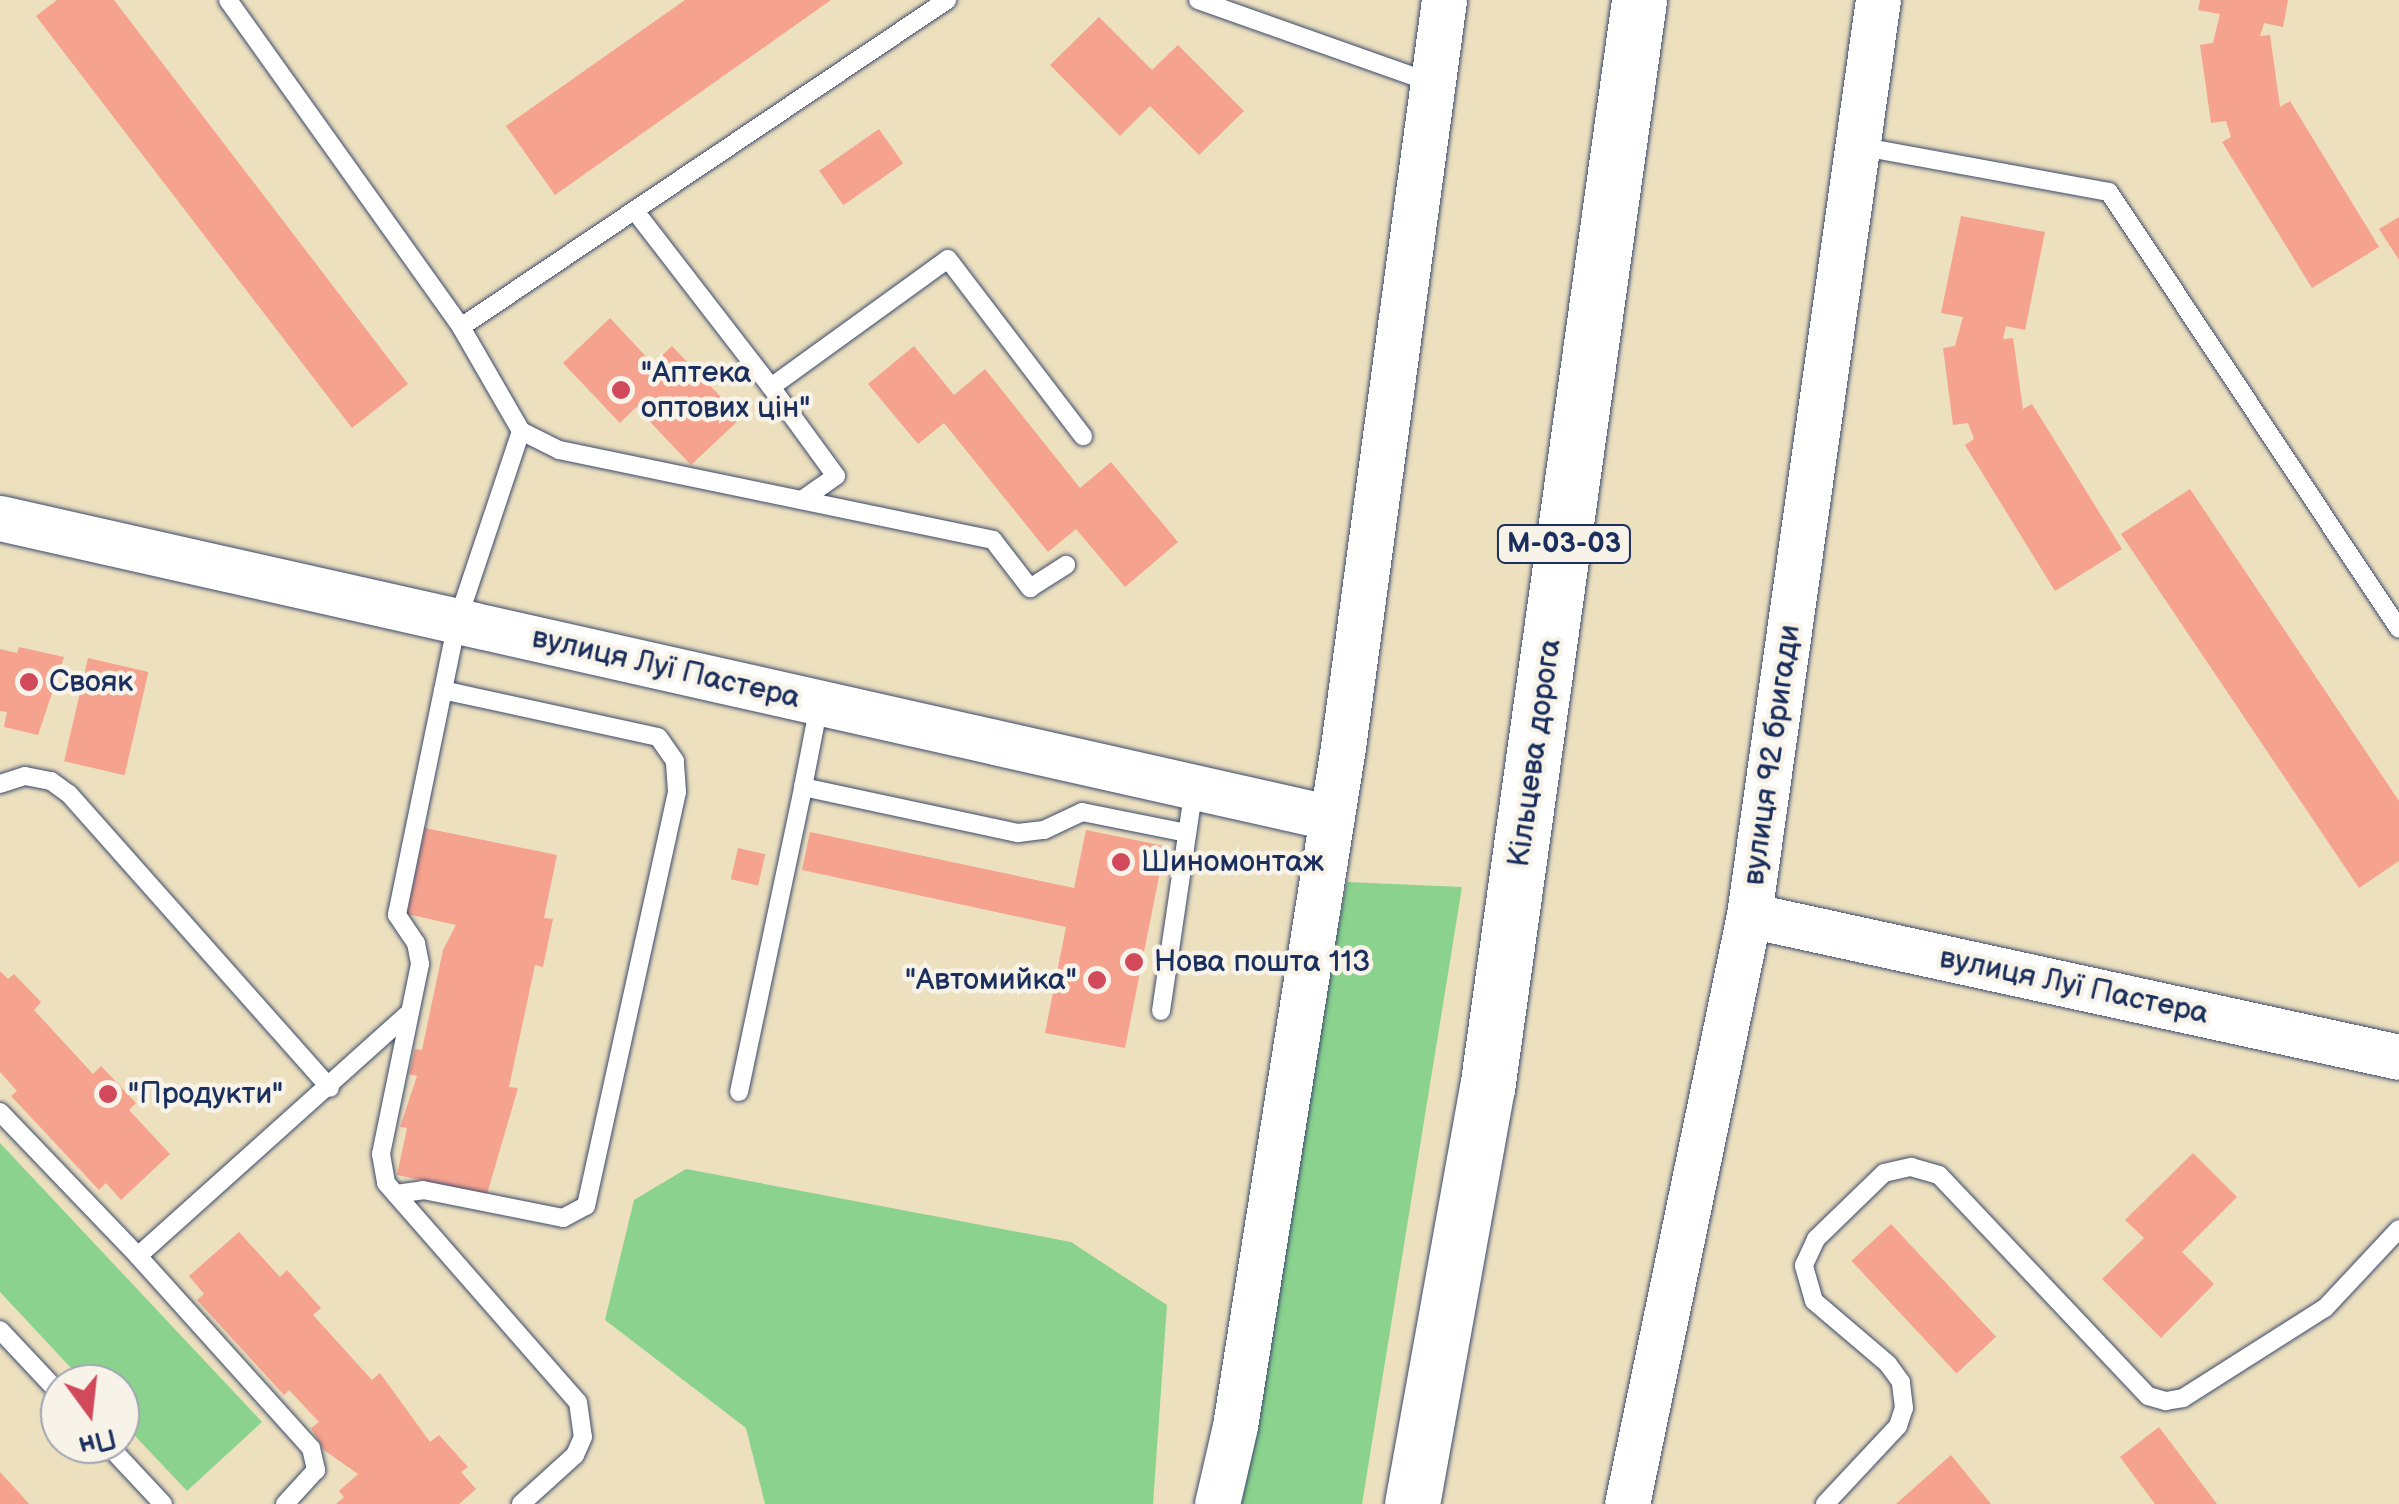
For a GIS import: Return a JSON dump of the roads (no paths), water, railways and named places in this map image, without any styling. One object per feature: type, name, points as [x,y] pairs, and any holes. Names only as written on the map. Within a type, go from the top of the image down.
[{"type":"highway","name":"Кільцева дорога","points":[[1412,1504],[1487,1088],[1638,0]]},
{"type":"street","points":[[1217,1504],[1236,1426],[1332,818],[1444,0]]},
{"type":"street","name":"вулиця 92 бригади","points":[[1627,1504],[1749,915],[1878,0]]},
{"type":"street","name":"вулиця Луї Пастера","points":[[0,518],[1332,818]]},
{"type":"street","name":"вулиця Луї Пастера","points":[[1749,915],[2399,1056]]},
{"type":"lane","points":[[228,0],[461,327],[521,431],[558,450],[993,540],[1030,588],[1066,565]]},
{"type":"lane","points":[[461,327],[947,0]]},
{"type":"lane","points":[[1198,0],[1433,84]]},
{"type":"lane","points":[[1858,146],[2109,192],[2399,629]]},
{"type":"lane","points":[[634,211],[836,476],[802,500]]},
{"type":"lane","points":[[771,387],[948,259],[1083,436]]},
{"type":"lane","points":[[521,431],[458,622],[396,914],[419,952],[381,1154],[382,1173],[396,1194],[578,1402],[583,1438],[575,1455],[521,1504]]},
{"type":"lane","points":[[396,1194],[424,1190],[563,1218],[586,1206],[677,792],[675,760],[658,737],[443,690]]},
{"type":"lane","points":[[740,1092],[819,703]]},
{"type":"lane","points":[[0,784],[25,776],[51,781],[79,804],[330,1088]]},
{"type":"lane","points":[[803,787],[1018,832],[1044,830],[1082,812],[1187,833]]},
{"type":"lane","points":[[1161,1012],[1194,787]]},
{"type":"lane","points":[[138,1256],[330,1088],[410,1011]]},
{"type":"lane","points":[[0,1112],[138,1256],[311,1448],[316,1470],[285,1504]]},
{"type":"lane","points":[[1824,1504],[1898,1426],[1904,1408],[1900,1382],[1888,1364],[1814,1301],[1804,1265],[1816,1239],[1884,1172],[1911,1167],[1939,1175],[2148,1396],[2166,1401],[2184,1398],[2325,1308],[2399,1229]]},
{"type":"lane","points":[[0,1330],[40,1373]]},
{"type":"lane","points":[[125,1464],[163,1504]]},
{"type":"place","name":"\"Аптека оптових цін\"","points":[[621,390]]},
{"type":"place","name":"Свояк","points":[[29,682]]},
{"type":"place","name":"Шиномонтаж","points":[[1121,862]]},
{"type":"place","name":"Нова пошта 113","points":[[1134,962]]},
{"type":"place","name":"\"Автомийка\"","points":[[1097,980]]},
{"type":"place","name":"\"Продукти\"","points":[[108,1094]]}]
